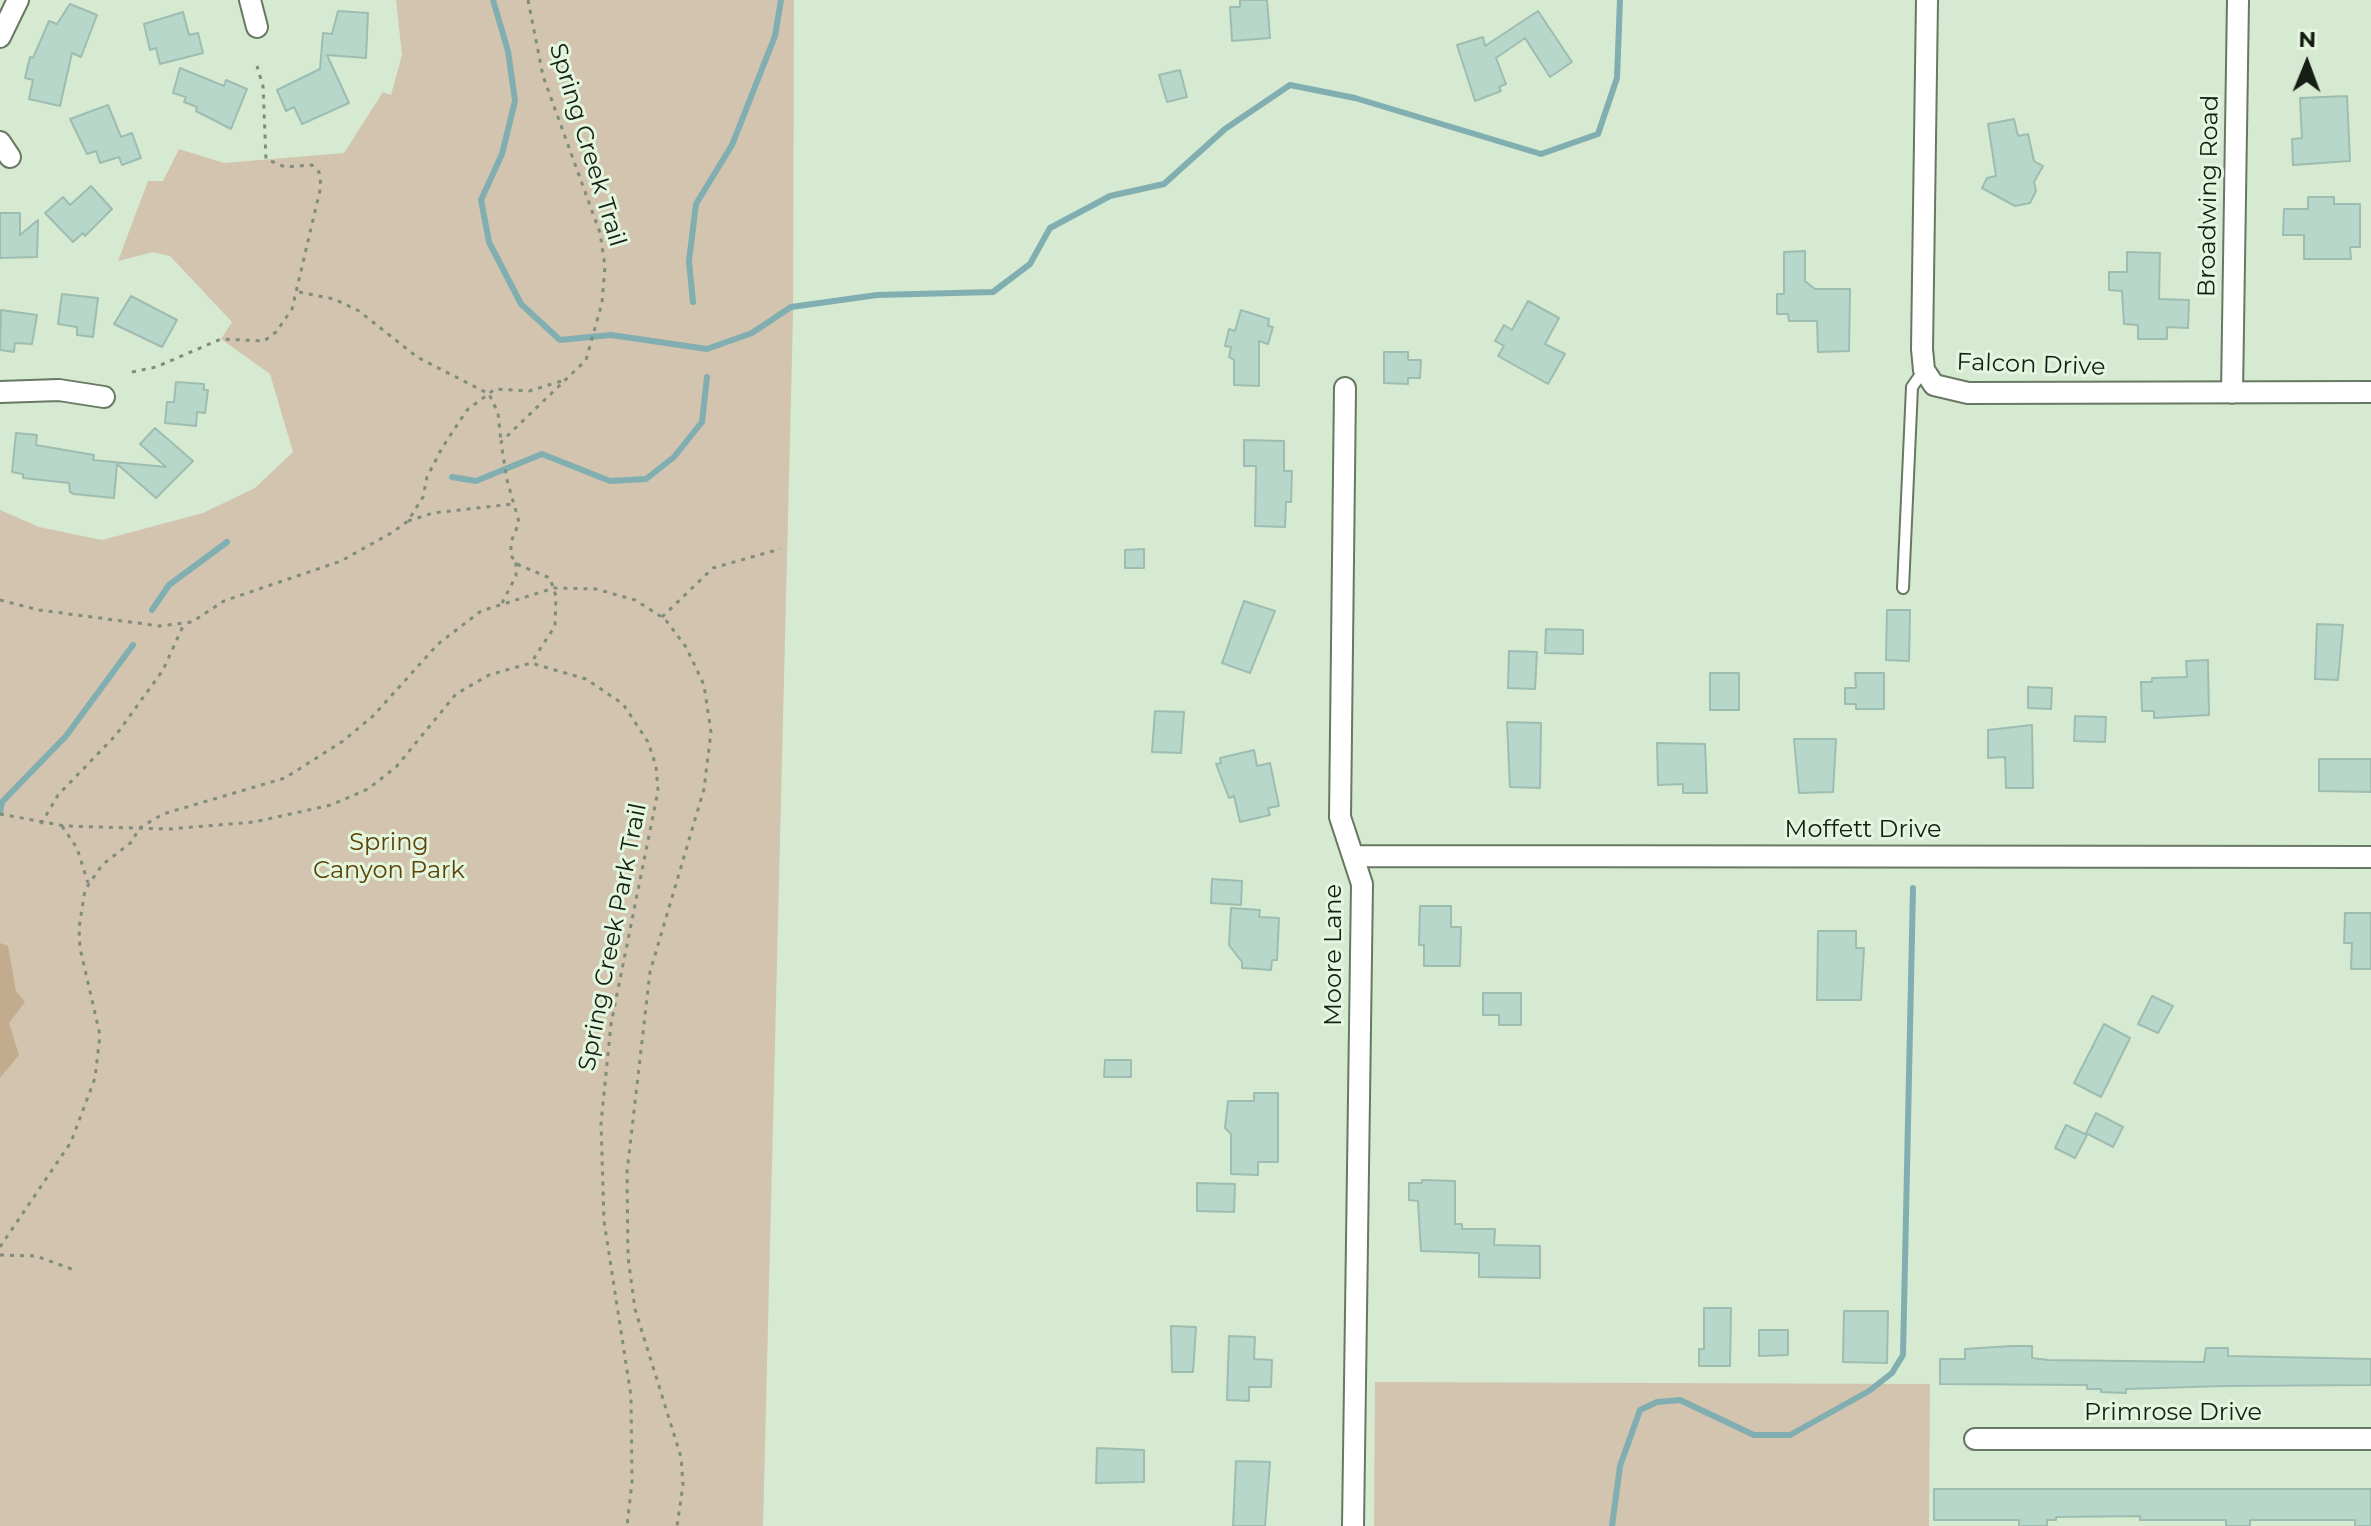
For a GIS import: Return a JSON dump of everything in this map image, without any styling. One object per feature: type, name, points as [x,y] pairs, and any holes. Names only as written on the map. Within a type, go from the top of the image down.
[{"type":"street","points":[[0,37],[18,0]]},
{"type":"street","points":[[250,0],[257,27]]},
{"type":"street","name":"Falcon Drive","points":[[1927,0],[1924,370],[1934,385],[1968,393],[2371,392]]},
{"type":"street","name":"Broadwing Road","points":[[2232,393],[2238,0]]},
{"type":"street","name":"Moore Lane","points":[[1345,388],[1340,817],[1362,884],[1353,1526]]},
{"type":"street","points":[[0,392],[59,390],[104,397]]},
{"type":"street","name":"Moffett Drive","points":[[1355,856],[2371,857]]},
{"type":"street","name":"Primrose Drive","points":[[1975,1439],[2371,1439]]},
{"type":"lane","points":[[1903,588],[1912,387],[1924,370]]},
{"type":"path","name":"Spring Creek Trail","points":[[501,442],[580,369],[593,341],[605,281],[602,240],[543,76],[528,0]]},
{"type":"path","points":[[132,372],[156,367],[221,339],[264,341],[276,332],[299,292],[321,186],[319,172],[312,165],[285,167],[266,159],[263,86],[257,66]]},
{"type":"path","points":[[299,292],[334,299],[359,311],[417,357],[489,394],[498,413],[507,480],[519,522],[510,546],[516,562],[516,576],[502,603]]},
{"type":"path","points":[[408,521],[423,497],[427,477],[442,448],[467,410],[495,389],[529,391],[558,385],[580,369]]},
{"type":"path","points":[[0,600],[39,610],[160,626],[184,624],[224,601],[341,561],[408,521],[433,513],[513,504]]},
{"type":"path","points":[[662,617],[713,568],[780,549]]},
{"type":"path","points":[[0,814],[62,826],[195,828],[254,822],[351,797],[396,767],[456,694],[489,675],[531,663],[557,619],[554,588],[543,573],[516,562]]},
{"type":"path","points":[[0,1247],[71,1142],[95,1078],[100,1056],[97,1012],[80,948],[79,928],[88,883],[102,865],[133,841],[138,829],[163,814],[285,778],[343,741],[373,716],[438,644],[481,611],[554,588],[577,586],[621,594],[662,617],[686,647],[707,699],[711,732],[704,789],[650,972],[627,1172],[628,1257],[635,1309],[681,1457],[683,1485],[677,1526]]},
{"type":"path","points":[[41,824],[58,795],[77,772],[100,754],[163,670],[184,624]]},
{"type":"path","name":"Spring Creek Park Trail","points":[[531,663],[586,679],[617,698],[639,723],[657,774],[657,809],[611,1024],[601,1123],[605,1234],[631,1396],[632,1482],[627,1526]]},
{"type":"path","points":[[62,826],[77,848],[88,883]]},
{"type":"path","points":[[0,1255],[36,1256],[77,1271]]},
{"type":"green space","name":"Spring Canyon Park","points":[[396,0],[794,0],[793,315],[763,1526],[0,1526],[0,510],[39,527],[102,540],[203,513],[255,488],[293,452],[270,374],[221,339],[232,322],[170,256],[153,252],[118,261],[148,181],[163,181],[179,149],[224,163],[344,153],[383,92],[391,95],[402,55]]},
{"type":"green space","points":[[1375,1382],[1930,1384],[1929,1526],[1374,1526]]},
{"type":"shaded area","points":[[0,943],[8,946],[16,991],[25,1002],[9,1023],[19,1055],[0,1078]]},
{"type":"building","points":[[1240,0],[1267,0],[1270,38],[1232,41],[1230,7],[1240,7]]},
{"type":"building","points":[[70,4],[97,15],[81,57],[72,53],[60,106],[29,99],[33,80],[25,78],[30,57],[33,58],[49,21],[57,24]]},
{"type":"building","points":[[338,11],[368,13],[366,58],[327,55],[349,103],[302,124],[294,107],[286,111],[277,90],[320,69],[323,33],[332,34]]},
{"type":"building","points":[[1538,11],[1572,62],[1550,77],[1525,38],[1496,58],[1506,84],[1499,87],[1501,91],[1475,101],[1457,45],[1483,37],[1485,46]]},
{"type":"building","points":[[183,12],[189,35],[198,33],[203,53],[160,64],[156,48],[150,50],[144,24]]},
{"type":"building","points":[[180,68],[224,86],[226,80],[247,89],[231,129],[196,111],[197,107],[184,102],[186,97],[173,93]]},
{"type":"building","points":[[1180,70],[1187,97],[1167,102],[1159,75]]},
{"type":"building","points":[[2347,96],[2350,161],[2293,165],[2292,139],[2302,138],[2300,98]]},
{"type":"building","points":[[108,105],[121,137],[132,133],[141,158],[122,165],[119,157],[100,163],[96,151],[87,154],[70,119]]},
{"type":"building","points":[[2014,119],[2018,136],[2028,134],[2034,161],[2043,166],[2034,182],[2036,191],[2030,203],[2015,206],[1982,188],[1987,178],[1996,176],[1988,124]]},
{"type":"building","points":[[91,186],[112,209],[85,236],[83,233],[73,242],[45,213],[63,197],[70,205]]},
{"type":"building","points":[[2308,197],[2334,197],[2334,204],[2360,204],[2360,247],[2350,247],[2351,259],[2304,259],[2304,235],[2283,235],[2284,209],[2308,209]]},
{"type":"building","points":[[0,213],[20,213],[20,235],[38,220],[37,257],[0,258]]},
{"type":"building","points":[[1805,251],[1805,281],[1815,289],[1850,289],[1849,351],[1818,352],[1817,321],[1789,321],[1788,314],[1777,314],[1777,294],[1784,294],[1784,252]]},
{"type":"building","points":[[2127,252],[2160,253],[2159,299],[2189,300],[2188,328],[2167,327],[2167,339],[2138,339],[2138,325],[2124,324],[2122,291],[2109,290],[2109,272],[2127,272]]},
{"type":"building","points":[[62,294],[98,298],[93,337],[77,335],[77,327],[58,324]]},
{"type":"building","points":[[131,296],[177,320],[162,347],[114,324]]},
{"type":"building","points":[[1528,301],[1559,318],[1545,344],[1565,354],[1548,384],[1498,356],[1504,346],[1495,341],[1504,325],[1512,330]]},
{"type":"building","points":[[1,310],[37,315],[32,344],[15,343],[14,352],[0,350]]},
{"type":"building","points":[[1241,310],[1269,319],[1268,326],[1273,327],[1268,344],[1259,341],[1259,386],[1234,385],[1234,360],[1229,357],[1231,347],[1225,346],[1229,329],[1235,331]]},
{"type":"building","points":[[1384,352],[1408,352],[1408,360],[1421,360],[1420,378],[1408,378],[1408,384],[1384,383]]},
{"type":"building","points":[[176,382],[204,384],[204,390],[208,390],[205,413],[197,412],[196,426],[165,423],[167,402],[174,402]]},
{"type":"building","points":[[155,428],[193,461],[156,498],[117,464],[114,498],[74,494],[70,492],[69,483],[23,478],[23,474],[12,472],[16,433],[37,435],[36,445],[94,455],[93,460],[166,467],[140,444]]},
{"type":"building","points":[[1244,440],[1284,441],[1284,471],[1292,471],[1291,502],[1286,502],[1285,527],[1255,526],[1256,466],[1244,466]]},
{"type":"building","points":[[1144,549],[1144,568],[1125,568],[1125,550]]},
{"type":"building","points":[[1244,601],[1275,611],[1250,673],[1222,663]]},
{"type":"building","points":[[1887,610],[1910,610],[1909,661],[1886,660]]},
{"type":"building","points":[[2317,624],[2343,625],[2338,680],[2315,679]]},
{"type":"building","points":[[1546,629],[1583,630],[1583,654],[1545,653]]},
{"type":"building","points":[[1509,651],[1537,652],[1535,689],[1508,688]]},
{"type":"building","points":[[2208,660],[2209,715],[2154,718],[2154,711],[2142,711],[2141,682],[2152,682],[2152,678],[2187,677],[2186,661]]},
{"type":"building","points":[[1710,673],[1739,673],[1739,710],[1710,710]]},
{"type":"building","points":[[1855,673],[1884,673],[1884,709],[1856,709],[1856,704],[1845,704],[1845,688],[1856,688]]},
{"type":"building","points":[[2028,687],[2052,688],[2051,709],[2028,708]]},
{"type":"building","points":[[1155,711],[1184,712],[1181,753],[1152,752]]},
{"type":"building","points":[[2075,716],[2106,717],[2105,742],[2074,741]]},
{"type":"building","points":[[1507,722],[1541,723],[1540,788],[1510,787]]},
{"type":"building","points":[[2032,725],[2033,788],[2006,788],[2005,757],[1988,758],[1988,730]]},
{"type":"building","points":[[1794,739],[1836,739],[1833,792],[1799,793]]},
{"type":"building","points":[[1657,743],[1705,744],[1707,793],[1683,793],[1683,784],[1658,785]]},
{"type":"building","points":[[1254,750],[1257,766],[1270,763],[1279,806],[1268,808],[1270,815],[1240,822],[1234,796],[1229,798],[1216,764],[1221,763],[1220,758]]},
{"type":"building","points":[[2319,759],[2371,759],[2371,792],[2319,791]]},
{"type":"building","points":[[1212,879],[1242,881],[1241,905],[1211,903]]},
{"type":"building","points":[[1420,906],[1451,906],[1451,927],[1461,927],[1460,966],[1424,966],[1424,945],[1419,945]]},
{"type":"building","points":[[1231,908],[1260,910],[1259,917],[1279,918],[1277,960],[1272,960],[1271,970],[1242,968],[1242,962],[1229,945]]},
{"type":"building","points":[[2345,913],[2371,913],[2371,969],[2351,969],[2352,943],[2344,943]]},
{"type":"building","points":[[1818,931],[1856,931],[1856,948],[1864,948],[1861,1000],[1817,1000]]},
{"type":"building","points":[[1483,993],[1521,993],[1521,1025],[1499,1025],[1499,1015],[1483,1015]]},
{"type":"building","points":[[2152,996],[2173,1006],[2158,1033],[2138,1024]]},
{"type":"building","points":[[2104,1024],[2130,1038],[2101,1097],[2074,1083]]},
{"type":"building","points":[[1105,1060],[1131,1060],[1131,1077],[1104,1077]]},
{"type":"building","points":[[1254,1093],[1278,1093],[1278,1162],[1258,1162],[1258,1175],[1231,1174],[1231,1134],[1225,1128],[1228,1101],[1254,1101]]},
{"type":"building","points":[[2096,1113],[2123,1127],[2113,1147],[2086,1133]]},
{"type":"building","points":[[2066,1125],[2087,1135],[2075,1158],[2055,1148]]},
{"type":"building","points":[[1422,1180],[1455,1181],[1455,1224],[1462,1224],[1462,1229],[1495,1229],[1494,1245],[1540,1246],[1540,1278],[1479,1277],[1479,1253],[1421,1251],[1418,1201],[1409,1200],[1409,1183],[1422,1183]]},
{"type":"building","points":[[1197,1183],[1235,1184],[1234,1212],[1197,1211]]},
{"type":"building","points":[[1704,1308],[1731,1308],[1730,1366],[1699,1366],[1699,1349],[1704,1349]]},
{"type":"building","points":[[1844,1311],[1888,1311],[1887,1363],[1843,1362]]},
{"type":"building","points":[[1171,1326],[1196,1327],[1193,1372],[1172,1372]]},
{"type":"building","points":[[1759,1330],[1788,1330],[1788,1355],[1759,1356]]},
{"type":"building","points":[[1229,1336],[1255,1337],[1254,1359],[1272,1360],[1271,1387],[1249,1387],[1249,1401],[1227,1400]]},
{"type":"building","points":[[2032,1346],[2032,1358],[2048,1360],[2204,1362],[2206,1348],[2228,1348],[2228,1356],[2371,1359],[2371,1385],[2126,1389],[2126,1393],[2101,1392],[2101,1389],[2087,1389],[2087,1385],[1940,1384],[1940,1359],[1965,1359],[1965,1349]]},
{"type":"building","points":[[1097,1448],[1144,1450],[1144,1482],[1096,1483]]},
{"type":"building","points":[[1236,1461],[1270,1462],[1265,1526],[1233,1526]]},
{"type":"building","points":[[1934,1489],[2371,1489],[2371,1526],[2355,1526],[2355,1520],[2250,1520],[2250,1526],[2226,1526],[2226,1520],[2140,1520],[2140,1516],[2056,1517],[2056,1520],[2047,1520],[2047,1526],[2019,1526],[2019,1520],[1934,1520]]},
{"type":"waterway","points":[[493,0],[508,51],[515,101],[502,154],[481,200],[489,242],[521,304],[560,340],[611,335],[707,349],[752,333],[791,307],[877,295],[993,292],[1030,264],[1050,228],[1110,196],[1164,184],[1225,129],[1290,85],[1355,98],[1541,154],[1598,134],[1617,78],[1620,0]]},
{"type":"waterway","points":[[693,302],[689,261],[696,204],[732,145],[775,36],[781,0]]},
{"type":"waterway","points":[[452,477],[476,481],[542,454],[610,481],[646,479],[674,457],[702,422],[707,377]]},
{"type":"waterway","points":[[152,610],[169,585],[227,542]]},
{"type":"waterway","points":[[0,813],[2,802],[66,736],[133,645]]},
{"type":"waterway","points":[[1612,1526],[1620,1466],[1640,1410],[1657,1402],[1680,1400],[1754,1435],[1790,1435],[1869,1391],[1892,1373],[1903,1355],[1913,888]]}]
